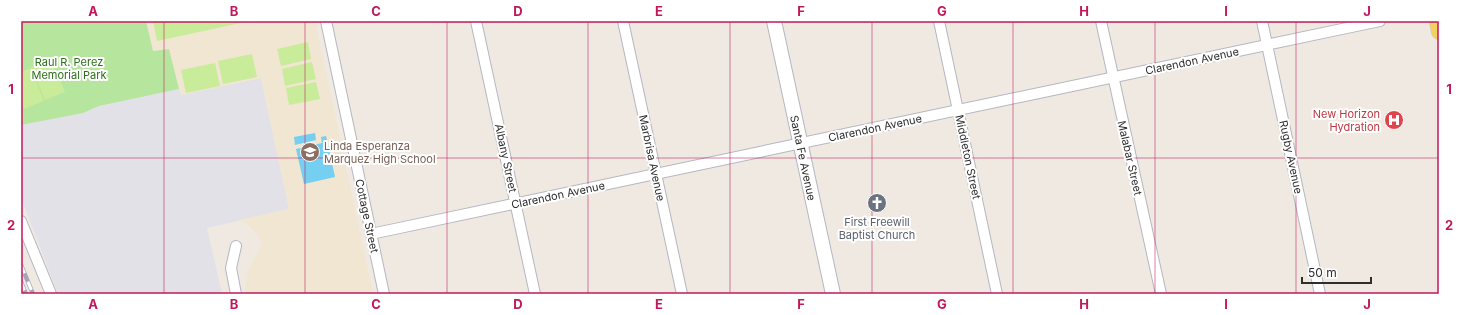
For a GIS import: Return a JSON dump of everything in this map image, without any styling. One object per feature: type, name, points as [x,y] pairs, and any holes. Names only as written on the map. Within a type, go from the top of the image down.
[{"type":"main road","name":"Santa Fe Avenue","points":[[774,21],[832,294]]},
{"type":"main road","points":[[1437,21],[1439,32]]},
{"type":"street","name":"Cottage Street","points":[[326,21],[384,294]]},
{"type":"street","name":"Albany Street","points":[[476,21],[535,294]]},
{"type":"street","name":"Marbrisa Avenue","points":[[623,21],[682,294]]},
{"type":"street","name":"Middleton Street","points":[[939,21],[997,294]]},
{"type":"street","name":"Malabar Street","points":[[1101,21],[1112,78],[1161,294]]},
{"type":"street","name":"Rugby Avenue","points":[[1262,21],[1320,294]]},
{"type":"street","name":"Clarendon Avenue","points":[[371,234],[1380,21]]},
{"type":"street","points":[[21,221],[51,294]]},
{"type":"street","points":[[236,246],[231,268],[236,294]]},
{"type":"shaded area","name":"Linda Esperanza Marquez High School","points":[[146,21],[315,21],[373,294],[246,294],[245,288],[249,268],[262,246],[258,235],[248,225],[239,220],[289,209],[261,78],[181,95],[169,49],[153,51]]},
{"type":"shaded area","points":[[261,78],[289,209],[207,228],[222,294],[58,294],[21,198],[21,125],[83,113],[99,106],[179,89],[181,95]]},
{"type":"green space","name":"Raul R. Perez Memorial Park","points":[[21,21],[146,21],[153,51],[169,49],[179,89],[99,106],[83,113],[21,125]]},
{"type":"green space","points":[[153,21],[250,21],[157,41]]},
{"type":"green space","points":[[308,42],[311,59],[281,66],[277,49]]},
{"type":"green space","points":[[252,54],[257,77],[223,84],[218,61]]},
{"type":"green space","points":[[51,59],[65,92],[45,100],[31,67]]},
{"type":"green space","points":[[312,62],[316,79],[285,86],[282,69]]},
{"type":"green space","points":[[215,63],[220,86],[186,93],[181,70]]},
{"type":"green space","points":[[31,68],[44,101],[24,109],[21,102],[21,72]]},
{"type":"green space","points":[[316,82],[320,99],[289,105],[286,88]]},
{"type":"water","points":[[315,133],[316,140],[295,145],[294,137]]},
{"type":"water","points":[[326,136],[335,177],[304,184],[296,149],[322,143],[321,137]]},
{"type":"railway","points":[[21,265],[33,294]]},
{"type":"railway","points":[[21,282],[26,294]]},
{"type":"place","name":"New Horizon Hydration","points":[[1394,120]]},
{"type":"place","name":"Linda Esperanza Marquez High School","points":[[310,152]]},
{"type":"place","name":"First Freewill Baptist Church","points":[[877,203]]}]
